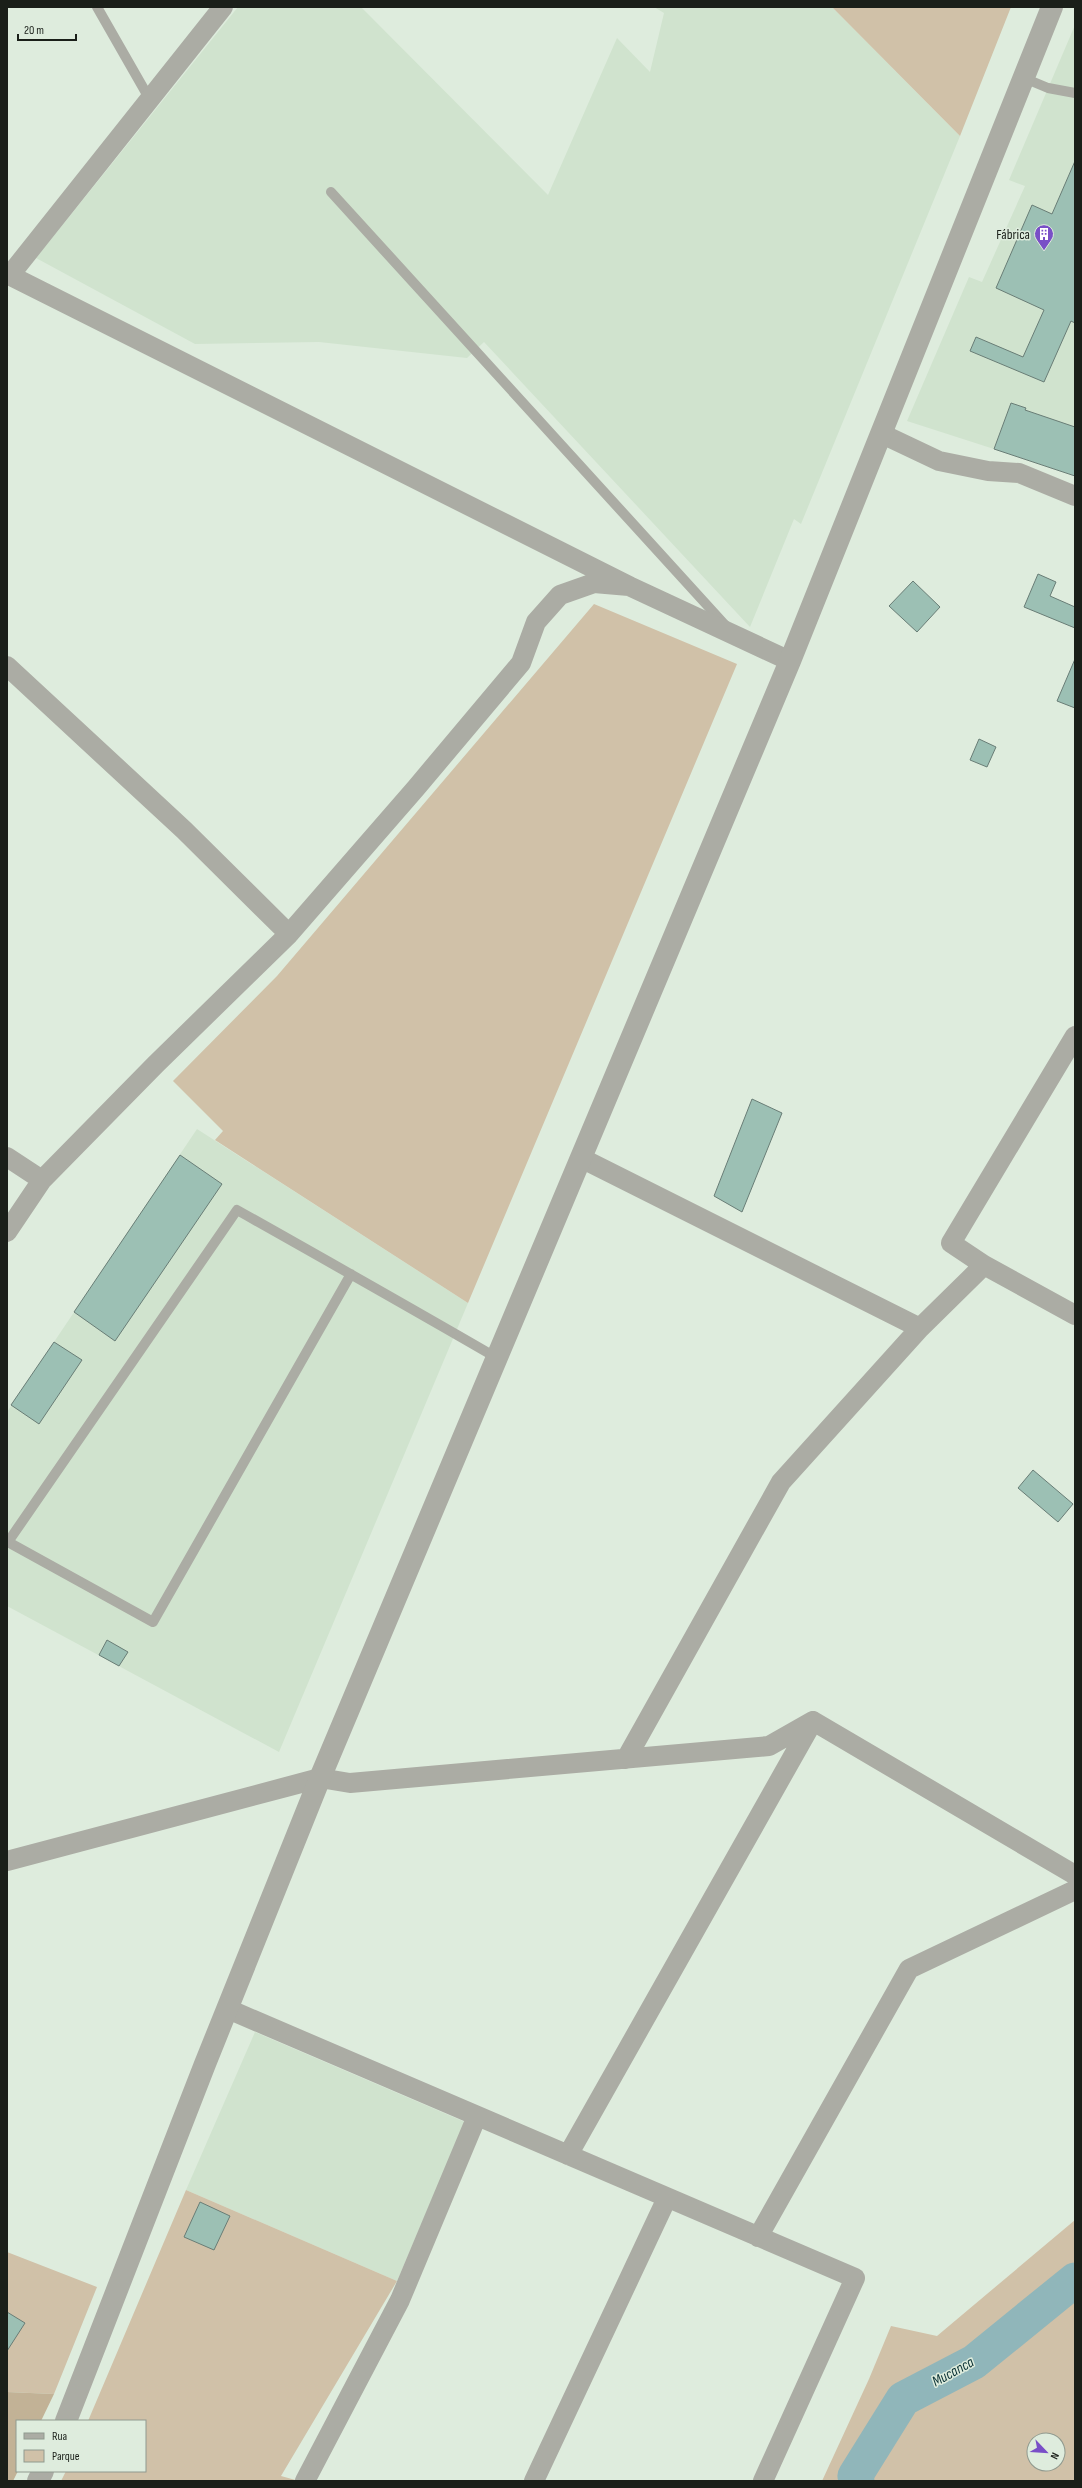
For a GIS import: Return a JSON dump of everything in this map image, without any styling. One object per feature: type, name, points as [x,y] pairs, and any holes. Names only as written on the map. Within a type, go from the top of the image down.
[{"type":"street","points":[[223,7],[8,274],[629,586],[790,661]]},
{"type":"street","points":[[66,2420],[320,1778],[790,661],[1052,7]]},
{"type":"street","points":[[882,434],[939,461],[988,471],[1019,473],[1075,496]]},
{"type":"street","points":[[7,1232],[42,1180],[156,1064],[289,934],[416,788],[521,663],[536,622],[560,595],[594,583],[629,586]]},
{"type":"street","points":[[7,666],[184,830],[289,934]]},
{"type":"street","points":[[1075,1036],[951,1243],[984,1265],[1075,1315]]},
{"type":"street","points":[[7,1157],[42,1180]]},
{"type":"street","points":[[581,1158],[920,1328]]},
{"type":"street","points":[[626,1759],[781,1482],[920,1328],[984,1265]]},
{"type":"street","points":[[7,1861],[320,1778],[350,1783],[769,1746],[813,1721]]},
{"type":"street","points":[[813,1721],[1075,1875]]},
{"type":"street","points":[[568,2155],[813,1721]]},
{"type":"street","points":[[758,2237],[909,1969],[1075,1890]]},
{"type":"street","points":[[228,2009],[855,2278],[763,2481]]},
{"type":"street","points":[[305,2481],[400,2300],[477,2116]]},
{"type":"street","points":[[534,2481],[667,2198]]},
{"type":"street","points":[[38,2481],[42,2472]]},
{"type":"lane","points":[[97,7],[149,98]]},
{"type":"lane","points":[[1024,78],[1048,88],[1075,93]]},
{"type":"lane","points":[[331,192],[732,633]]},
{"type":"lane","points":[[351,1274],[153,1622],[8,1542],[237,1210],[351,1274],[497,1358]]},
{"type":"shaded area","points":[[238,7],[361,7],[548,195],[617,38],[650,72],[664,13],[654,7],[832,7],[960,136],[801,524],[794,519],[750,627],[484,342],[467,358],[319,342],[195,344],[36,258]]},
{"type":"shaded area","points":[[1075,25],[1075,475],[907,421],[969,277],[982,282],[1025,186],[1009,180]]},
{"type":"shaded area","points":[[197,1129],[468,1303],[279,1752],[7,1606],[7,1412]]},
{"type":"shaded area","points":[[255,2032],[465,2122],[397,2281],[186,2190]]},
{"type":"shaded area","points":[[7,2392],[54,2394],[41,2420],[16,2420],[16,2472],[18,2472],[13,2481],[7,2481]]},
{"type":"green space","points":[[832,7],[1011,7],[960,136]]},
{"type":"green space","points":[[594,604],[737,664],[468,1303],[215,1140],[223,1131],[173,1081],[277,976]]},
{"type":"green space","points":[[186,2190],[397,2281],[281,2476],[299,2481],[61,2481],[66,2472],[146,2472],[146,2420],[88,2420]]},
{"type":"green space","points":[[1075,2220],[1075,2481],[822,2481],[869,2379],[891,2326],[937,2336]]},
{"type":"green space","points":[[7,2252],[97,2287],[54,2394],[7,2392]]},
{"type":"building","name":"Fábrica","points":[[1075,161],[1075,323],[1071,321],[1044,382],[970,351],[976,337],[1023,357],[1044,310],[996,288],[1032,205],[1052,214]]},
{"type":"building","points":[[1011,403],[1026,408],[1025,410],[1075,427],[1075,476],[994,449]]},
{"type":"building","points":[[1038,574],[1056,582],[1050,596],[1075,607],[1075,628],[1024,607]]},
{"type":"building","points":[[913,581],[940,607],[917,632],[889,606]]},
{"type":"building","points":[[1075,659],[1075,708],[1057,701]]},
{"type":"building","points":[[979,739],[996,747],[987,767],[970,760]]},
{"type":"building","points":[[752,1099],[782,1113],[742,1212],[714,1196]]},
{"type":"building","points":[[180,1155],[222,1184],[115,1341],[74,1312]]},
{"type":"building","points":[[54,1342],[82,1360],[39,1424],[11,1405]]},
{"type":"building","points":[[1033,1470],[1073,1504],[1058,1522],[1018,1488]]},
{"type":"building","points":[[107,1640],[128,1652],[119,1666],[99,1655]]},
{"type":"building","points":[[200,2202],[230,2216],[214,2250],[184,2237]]},
{"type":"building","points":[[7,2312],[25,2323],[7,2351]]},
{"type":"waterway","name":"Mucanca","points":[[857,2481],[855,2476],[903,2399],[974,2362],[1075,2280]]},
{"type":"place","name":"Fábrica","points":[[1044,251]]}]
